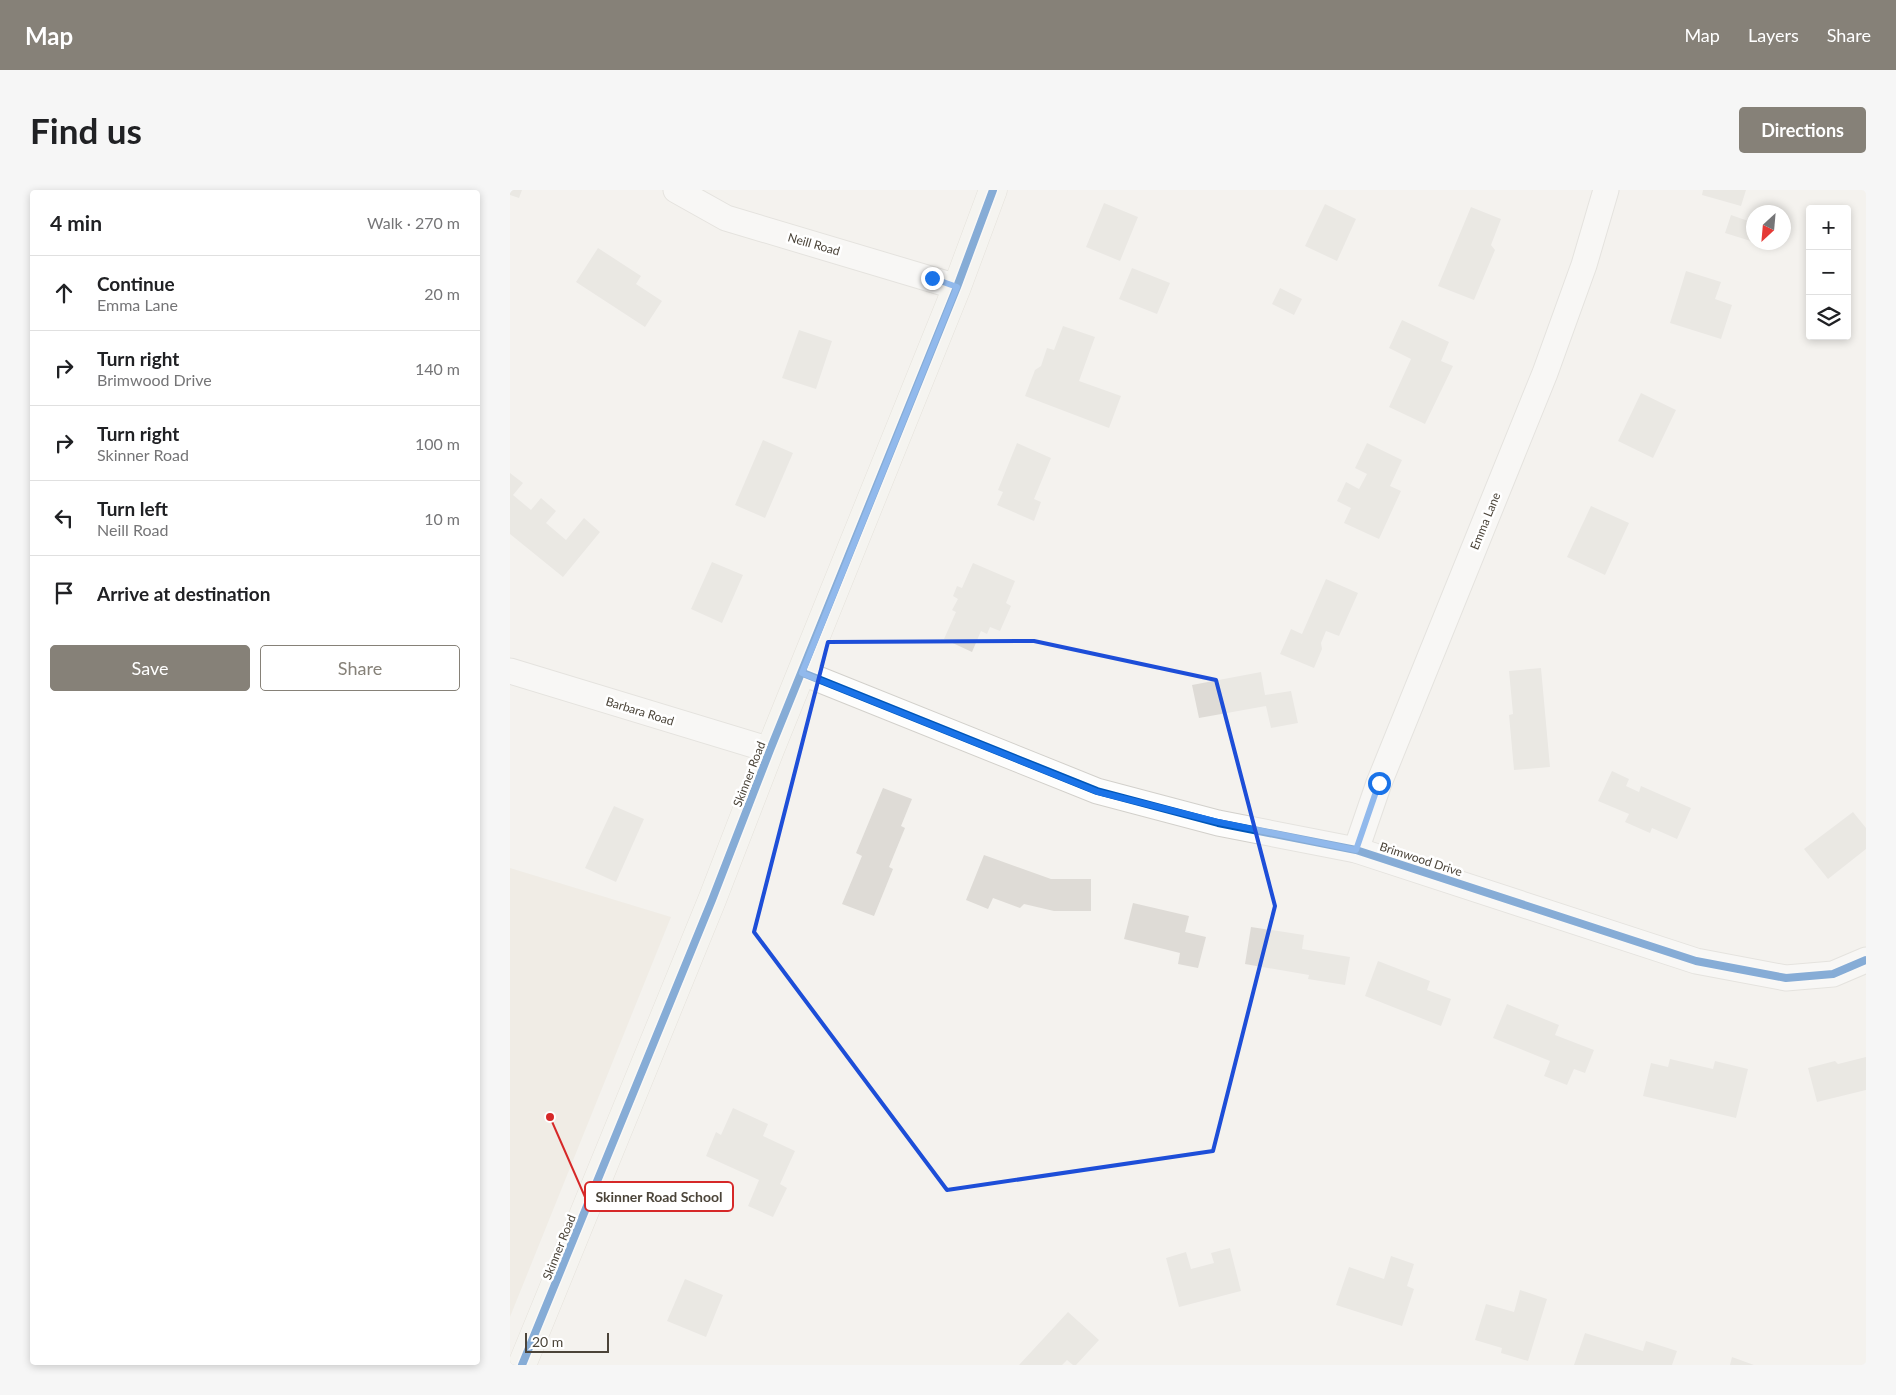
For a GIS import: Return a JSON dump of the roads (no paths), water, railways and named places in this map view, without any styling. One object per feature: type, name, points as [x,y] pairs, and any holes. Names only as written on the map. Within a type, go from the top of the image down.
[{"type":"street","name":"Neill Road","points":[[676,190],[726,218],[957,287]]},
{"type":"street","name":"Skinner Road","points":[[522,1365],[712,900],[770,750],[957,287],[993,190]]},
{"type":"street","name":"Emma Lane","points":[[1356,850],[1379,783],[1545,373],[1584,265],[1606,190]]},
{"type":"street","name":"Barbara Road","points":[[510,671],[770,750]]},
{"type":"street","name":"Brimwood Drive","points":[[802,673],[1098,792],[1218,822],[1356,850],[1696,961],[1786,978],[1833,974],[1866,960]]},
{"type":"place","name":"Skinner Road School","points":[[550,1117]]}]
